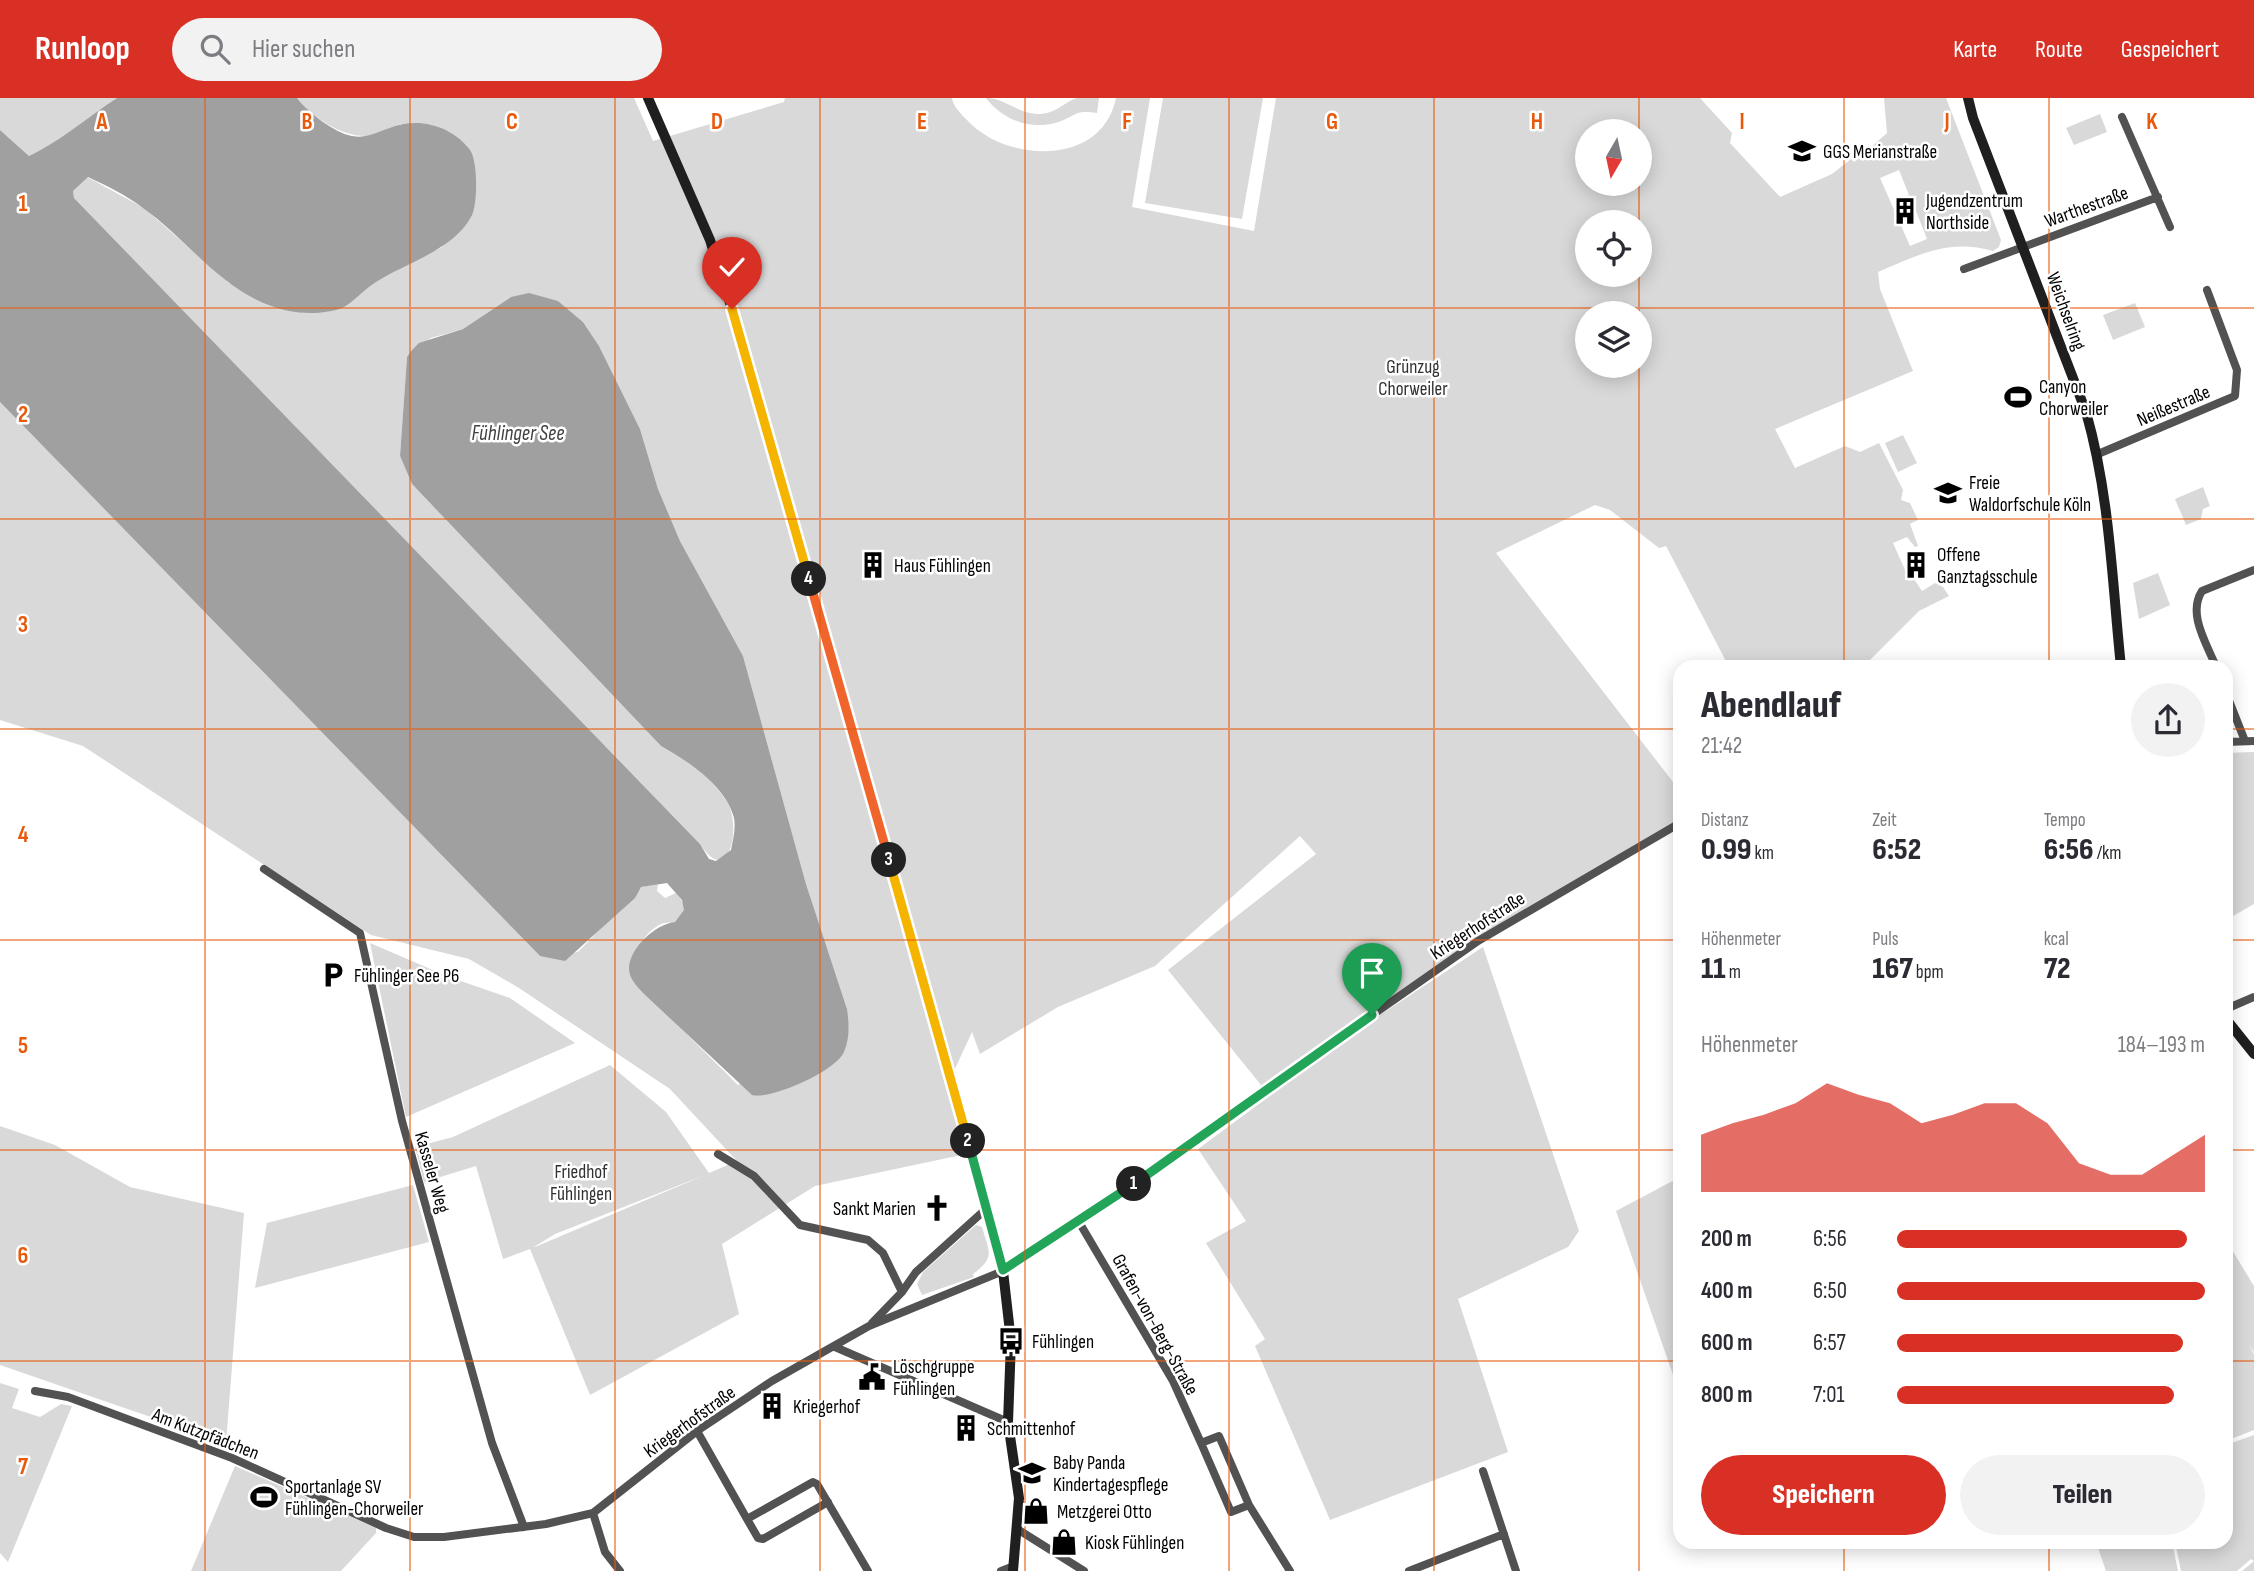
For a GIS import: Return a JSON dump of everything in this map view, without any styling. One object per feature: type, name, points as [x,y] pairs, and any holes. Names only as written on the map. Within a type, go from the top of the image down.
[{"type":"main road","points":[[648,98],[710,240],[732,309],[1003,1270],[1011,1341],[1008,1422],[1017,1479],[1014,1568]]},
{"type":"main road","name":"Weichselring","points":[[1968,98],[1973,118],[2086,412],[2098,454],[2110,530],[2120,660]]},
{"type":"main road","points":[[2233,1028],[2254,1054]]},
{"type":"street","name":"Warthestraße","points":[[2122,117],[2170,227]]},
{"type":"street","name":"Warthestraße","points":[[1964,269],[2158,197]]},
{"type":"street","name":"Neißestraße","points":[[2098,454],[2235,396],[2237,370],[2207,290]]},
{"type":"street","points":[[2213,660],[2196,615],[2197,599],[2202,591],[2254,570]]},
{"type":"street","points":[[2233,707],[2250,741]]},
{"type":"street","name":"Kriegerhofstraße","points":[[524,1527],[593,1513],[697,1431],[772,1381],[870,1326],[1003,1270],[1079,1222],[1478,942],[1673,827]]},
{"type":"street","name":"Kasseler Weg","points":[[264,869],[360,933],[402,1121],[492,1443],[524,1527]]},
{"type":"street","points":[[2233,1007],[2254,997]]},
{"type":"street","points":[[718,1154],[754,1176],[800,1225],[868,1240],[877,1247],[902,1292]]},
{"type":"street","name":"Kriegerhofstraße","points":[[870,1326],[902,1292],[916,1272],[986,1209]]},
{"type":"street","name":"Grafen-von-Berg-Straße","points":[[1079,1222],[1173,1381],[1231,1512],[1249,1504]]},
{"type":"street","points":[[835,1347],[1008,1422]]},
{"type":"street","name":"Am Kutzpfädchen","points":[[35,1391],[68,1397],[227,1457],[386,1528],[414,1537],[444,1537],[524,1527]]},
{"type":"street","points":[[697,1431],[758,1538],[763,1539],[828,1502]]},
{"type":"street","points":[[1200,1443],[1219,1436],[1249,1504],[1290,1571]]},
{"type":"street","points":[[1483,1471],[1516,1571]]},
{"type":"street","points":[[747,1519],[813,1482],[817,1484],[868,1571]]},
{"type":"street","points":[[593,1513],[605,1552],[620,1571]]},
{"type":"street","points":[[1017,1529],[1084,1571]]},
{"type":"street","points":[[1409,1571],[1504,1534]]},
{"type":"street","points":[[1002,1571],[1014,1568]]},
{"type":"green space","points":[[0,98],[117,98],[29,156],[0,130]]},
{"type":"green space","points":[[297,98],[634,98],[653,141],[784,102],[785,98],[952,98],[960,113],[984,134],[1005,144],[1028,150],[1051,151],[1073,147],[1092,137],[1107,121],[1116,98],[1150,98],[1132,207],[1254,231],[1276,98],[1700,98],[1732,133],[1730,143],[1780,197],[1832,174],[1851,159],[1854,162],[1887,133],[1884,98],[1946,98],[2001,240],[1999,247],[1993,251],[1977,247],[1948,247],[1878,272],[1880,289],[1913,371],[1775,429],[1795,468],[1845,446],[1860,452],[1879,443],[1903,490],[1901,500],[1910,503],[1918,520],[1910,524],[1918,546],[1915,547],[1907,537],[1893,543],[1910,581],[1914,579],[1922,591],[1935,583],[1943,587],[1949,596],[1919,611],[1870,660],[1725,660],[1666,546],[1659,548],[1610,510],[1595,505],[1496,553],[1673,782],[1673,825],[1533,905],[1265,1090],[1168,970],[1316,854],[1300,836],[1155,966],[1058,1007],[980,1054],[972,1032],[948,1084],[971,1153],[815,1186],[722,1244],[739,1314],[590,1395],[530,1249],[503,1259],[476,1166],[424,1182],[415,1147],[453,1137],[610,1065],[666,1112],[709,1173],[737,1161],[670,1089],[519,988],[469,959],[371,935],[83,746],[0,720],[0,402],[540,956],[578,952],[641,887],[658,884],[657,891],[665,898],[676,893],[683,904],[683,914],[676,921],[653,929],[642,941],[634,965],[633,981],[738,1085],[847,1009],[806,884],[743,656],[680,541],[658,489],[640,429],[599,346],[583,322],[558,301],[511,297],[463,329],[431,338],[407,357],[400,456],[412,484],[661,746],[698,770],[721,793],[731,813],[733,838],[725,857],[719,860],[710,856],[74,198],[73,191],[87,177],[144,208],[229,283],[290,311],[327,312],[351,301],[373,283],[442,247],[401,124],[385,132],[364,136],[353,135],[322,121]],"holes":[[[1899,170],[1909,195],[1906,196],[1910,207],[1914,206],[1927,239],[1910,246],[1880,178]],[[705,1175],[535,1247],[534,1247],[555,1234]]]},
{"type":"green space","points":[[986,98],[999,100],[1030,113],[1044,114],[1077,98],[1099,98],[1097,113],[1079,113],[1055,123],[1036,125],[1008,117]]},
{"type":"green space","points":[[1163,98],[1263,98],[1242,219],[1145,203]]},
{"type":"green space","points":[[2100,114],[2107,132],[2074,145],[2066,128]]},
{"type":"green space","points":[[2135,303],[2145,327],[2113,340],[2103,315]]},
{"type":"green space","points":[[1903,435],[1917,463],[1898,472],[1885,443]]},
{"type":"green space","points":[[2203,487],[2210,506],[2203,509],[2201,519],[2186,525],[2175,499]]},
{"type":"green space","points":[[2158,573],[2170,605],[2139,619],[2133,583]]},
{"type":"green space","points":[[2254,752],[2254,904],[2233,916],[2233,753]]},
{"type":"green space","points":[[370,943],[449,977],[510,998],[575,1043],[406,1117]]},
{"type":"green space","points":[[1483,947],[1579,1231],[1568,1247],[1458,1299],[1508,1452],[1330,1520],[1255,1346],[1265,1339],[1206,1243],[1246,1221],[1198,1149],[1374,1019]]},
{"type":"green space","points":[[0,1126],[55,1145],[130,1187],[244,1213],[226,1443],[0,1365]]},
{"type":"green space","points":[[1673,1181],[1673,1375],[1616,1211]]},
{"type":"green space","points":[[413,1185],[429,1242],[255,1288],[267,1223]]},
{"type":"green space","points":[[976,1225],[982,1227],[988,1248],[989,1254],[985,1263],[973,1274],[974,1277],[922,1295],[917,1284],[923,1272]]},
{"type":"green space","points":[[2233,1252],[2254,1286],[2254,1352],[2249,1345],[2254,1354],[2254,1430],[2233,1438]]},
{"type":"green space","points":[[0,1383],[19,1389],[12,1408],[40,1417],[61,1404],[72,1406],[8,1562],[0,1553]]},
{"type":"green space","points":[[2254,1435],[2254,1561],[2251,1559],[2237,1571],[2181,1571],[2176,1549],[2233,1549],[2233,1442]]},
{"type":"green space","name":"Sportanlage SV Fühlingen-Chorweiler","points":[[235,1466],[376,1528],[376,1533],[341,1571],[191,1571]]},
{"type":"green space","points":[[2098,1549],[2173,1549],[2178,1571],[2106,1571]]},
{"type":"green space","points":[[2254,1561],[2254,1571],[2242,1571]]},
{"type":"water","name":"Fühlinger See","points":[[117,98],[297,98],[320,120],[348,135],[362,137],[409,123],[429,124],[456,136],[470,150],[475,164],[476,194],[471,217],[463,228],[441,247],[376,282],[342,308],[323,312],[289,311],[246,294],[211,268],[143,208],[88,177],[73,191],[74,198],[700,844],[709,859],[716,861],[731,850],[734,830],[734,818],[723,795],[694,767],[661,746],[412,484],[400,456],[407,357],[419,343],[463,329],[511,297],[529,293],[558,301],[583,322],[599,346],[640,429],[658,489],[680,541],[743,656],[806,884],[847,1009],[846,1047],[839,1060],[787,1089],[752,1095],[638,988],[629,972],[634,952],[652,932],[675,922],[684,910],[682,900],[667,883],[641,887],[635,898],[565,961],[540,956],[0,402],[0,130],[29,156]]},
{"type":"place","name":"GGS Merianstraße","points":[[1802,151]]},
{"type":"place","name":"Jugendzentrum Northside","points":[[1905,211]]},
{"type":"place","name":"Canyon Chorweiler","points":[[2018,397]]},
{"type":"place","name":"Freie Waldorfschule Köln","points":[[1948,493]]},
{"type":"place","name":"Haus Fühlingen","points":[[873,565]]},
{"type":"place","name":"Offene Ganztagsschule","points":[[1916,565]]},
{"type":"place","name":"Fühlinger See P6","points":[[333,975]]},
{"type":"place","name":"Sankt Marien","points":[[937,1208]]},
{"type":"place","name":"Fühlingen","points":[[1011,1341]]},
{"type":"place","name":"Löschgruppe Fühlingen","points":[[872,1377]]},
{"type":"place","name":"Kriegerhof","points":[[772,1406]]},
{"type":"place","name":"Schmittenhof","points":[[966,1428]]},
{"type":"place","name":"Baby Panda Kindertagespflege","points":[[1032,1473]]},
{"type":"place","name":"Sportanlage SV Fühlingen-Chorweiler","points":[[264,1497]]},
{"type":"place","name":"Metzgerei Otto","points":[[1036,1511]]},
{"type":"place","name":"Kiosk Fühlingen","points":[[1064,1542]]},
{"type":"route","points":[[732,309],[926,988],[1003,1270],[1079,1222],[1372,1015]]},
{"type":"park label","name":"Grünzug Chorweiler","points":[[1413,377]]},
{"type":"park label","name":"Friedhof Fühlingen","points":[[581,1182]]}]
